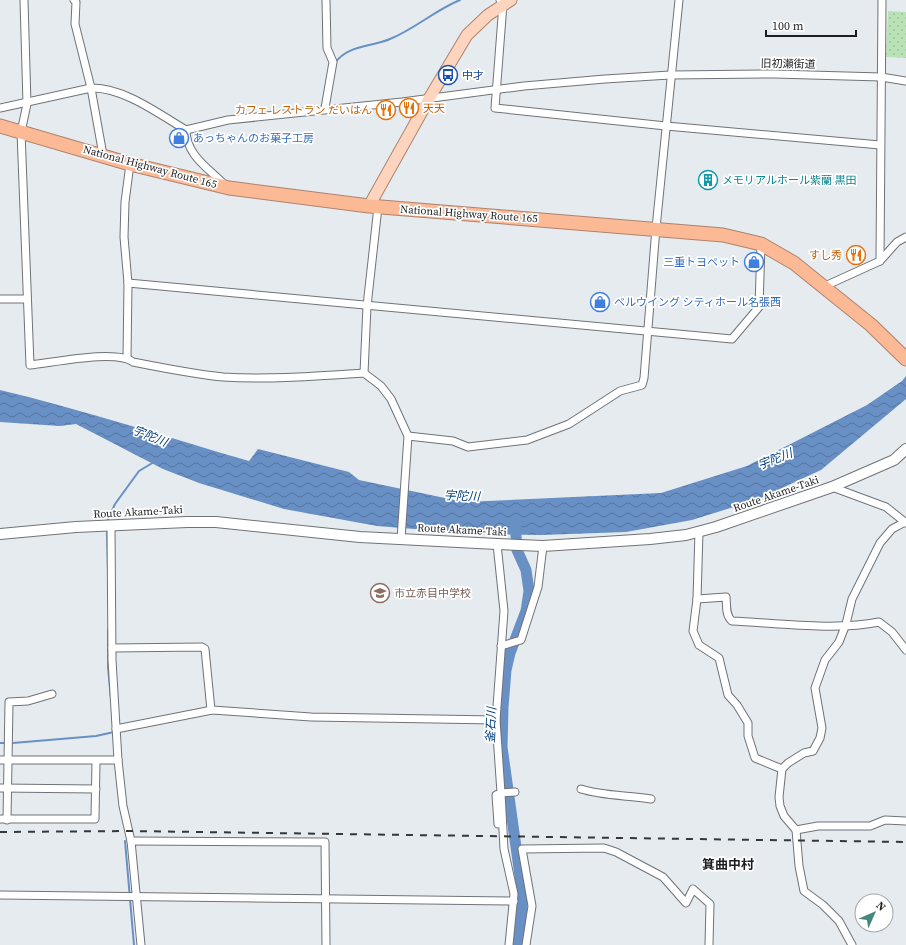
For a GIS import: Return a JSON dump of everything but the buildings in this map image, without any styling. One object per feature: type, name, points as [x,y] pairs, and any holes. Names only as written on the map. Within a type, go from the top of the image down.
[{"type":"highway","name":"National Highway Route 165","points":[[0,126],[130,164],[229,188],[374,207],[723,234],[761,244],[794,262],[871,325],[906,359]]},
{"type":"main road","points":[[374,207],[430,97],[467,35],[505,1]]},
{"type":"main road","name":"Route Akame-Taki","points":[[0,534],[76,527],[216,522],[360,537],[401,537],[512,545],[543,546],[650,539],[716,527],[832,488],[883,466],[894,460],[906,449]]},
{"type":"street","points":[[24,0],[27,104],[22,132],[26,298],[30,365],[105,356],[127,358],[133,362],[184,372],[225,377],[305,377],[364,373],[381,386],[391,399],[408,436],[401,537]]},
{"type":"street","points":[[74,0],[76,10],[75,24],[91,88],[103,155]]},
{"type":"street","points":[[325,108],[333,62],[327,48],[326,0]]},
{"type":"street","points":[[408,436],[453,441],[468,448],[527,440],[568,424],[620,391],[642,385],[644,378],[670,76],[679,0]]},
{"type":"street","points":[[880,261],[882,0]]},
{"type":"street","points":[[505,1],[495,108],[666,126],[880,145]]},
{"type":"street","name":"旧初瀬街道","points":[[186,130],[228,120],[325,108],[402,102],[496,89],[605,79],[776,74],[881,77],[906,81]]},
{"type":"street","points":[[0,108],[27,104],[91,88],[102,88],[136,101],[186,130],[186,140],[197,159],[229,188]]},
{"type":"street","points":[[127,358],[128,283],[124,238],[125,202],[130,164]]},
{"type":"street","points":[[364,373],[374,207]]},
{"type":"street","points":[[825,286],[880,261],[897,242],[906,237]]},
{"type":"street","points":[[128,283],[732,340],[759,307],[761,244]]},
{"type":"street","points":[[0,299],[26,298]]},
{"type":"street","points":[[832,488],[886,508],[905,522],[892,529],[880,543],[852,598],[840,642],[825,660],[815,688],[822,728],[820,738],[812,751],[804,753],[788,762],[782,769],[780,806],[784,816],[796,830],[799,866],[804,891],[823,905],[839,921],[852,945]]},
{"type":"street","points":[[108,526],[112,648],[118,760],[123,806],[131,841],[133,896],[141,945]]},
{"type":"street","points":[[699,531],[697,599],[693,631],[699,645],[719,658],[728,695],[738,704],[748,723],[752,753],[755,758],[782,769]]},
{"type":"street","points":[[497,544],[504,611],[505,646],[496,720],[502,793],[504,848],[513,882],[514,901],[510,945]]},
{"type":"street","points":[[505,646],[519,641],[538,587],[543,546]]},
{"type":"street","points":[[697,599],[726,597],[728,618],[732,621],[801,625],[861,625],[879,622],[892,632],[906,650]]},
{"type":"street","points":[[112,648],[202,647],[207,652],[211,710]]},
{"type":"street","points":[[52,694],[28,701],[9,702],[4,760],[4,820],[95,819],[96,761]]},
{"type":"street","points":[[116,729],[211,710],[311,717],[496,720]]},
{"type":"street","points":[[4,760],[118,760]]},
{"type":"street","points":[[4,788],[96,789]]},
{"type":"street","points":[[581,789],[595,794],[627,795],[651,799]]},
{"type":"street","points":[[498,824],[496,795],[502,793],[514,793]]},
{"type":"street","points":[[796,830],[818,826],[870,826],[885,820],[906,821]]},
{"type":"street","points":[[131,841],[325,842],[326,945]]},
{"type":"street","points":[[526,945],[532,906],[522,849],[604,848],[616,852],[663,877],[686,903],[693,889],[710,904],[709,945]]},
{"type":"street","points":[[0,895],[514,901]]},
{"type":"green space","points":[[888,11],[906,12],[906,58],[886,57]]},
{"type":"water","name":"宇陀川","points":[[906,376],[906,399],[821,470],[756,500],[692,520],[626,532],[541,535],[477,534],[377,526],[284,509],[199,483],[163,469],[76,424],[60,426],[0,422],[0,390],[94,415],[249,461],[258,449],[349,472],[359,480],[464,502],[661,493],[747,466],[867,405],[902,381]]},
{"type":"waterway","points":[[335,63],[346,53],[360,47],[383,42],[399,35],[460,0]]},
{"type":"waterway","points":[[107,522],[115,504],[139,471],[154,462]]},
{"type":"waterway","name":"釜石川","points":[[515,521],[517,550],[526,570],[529,591],[526,611],[510,653],[506,670],[502,747],[523,897],[518,945]]},
{"type":"waterway","points":[[107,528],[108,570]]},
{"type":"waterway","points":[[108,630],[108,667],[111,699]]},
{"type":"waterway","points":[[13,743],[96,736],[114,732]]},
{"type":"waterway","points":[[0,743],[5,743]]},
{"type":"waterway","points":[[125,841],[134,945]]},
{"type":"railway","points":[[0,832],[128,831],[906,842]]},
{"type":"place","name":"中才","points":[[448,75]]},
{"type":"place","name":"天天","points":[[409,108]]},
{"type":"place","name":"カフェ レストラン だいはん","points":[[386,110]]},
{"type":"place","name":"あっちゃんのお菓子工房","points":[[179,138]]},
{"type":"place","name":"メモリアルホール紫蘭 黒田","points":[[708,180]]},
{"type":"place","name":"すし秀","points":[[856,255]]},
{"type":"place","name":"三重トヨペット","points":[[754,262]]},
{"type":"place","name":"ベルウイング シティホール名張西","points":[[600,302]]},
{"type":"place","name":"市立赤目中学校","points":[[380,593]]},
{"type":"district","name":"箕曲中村","points":[[728,864]]}]
